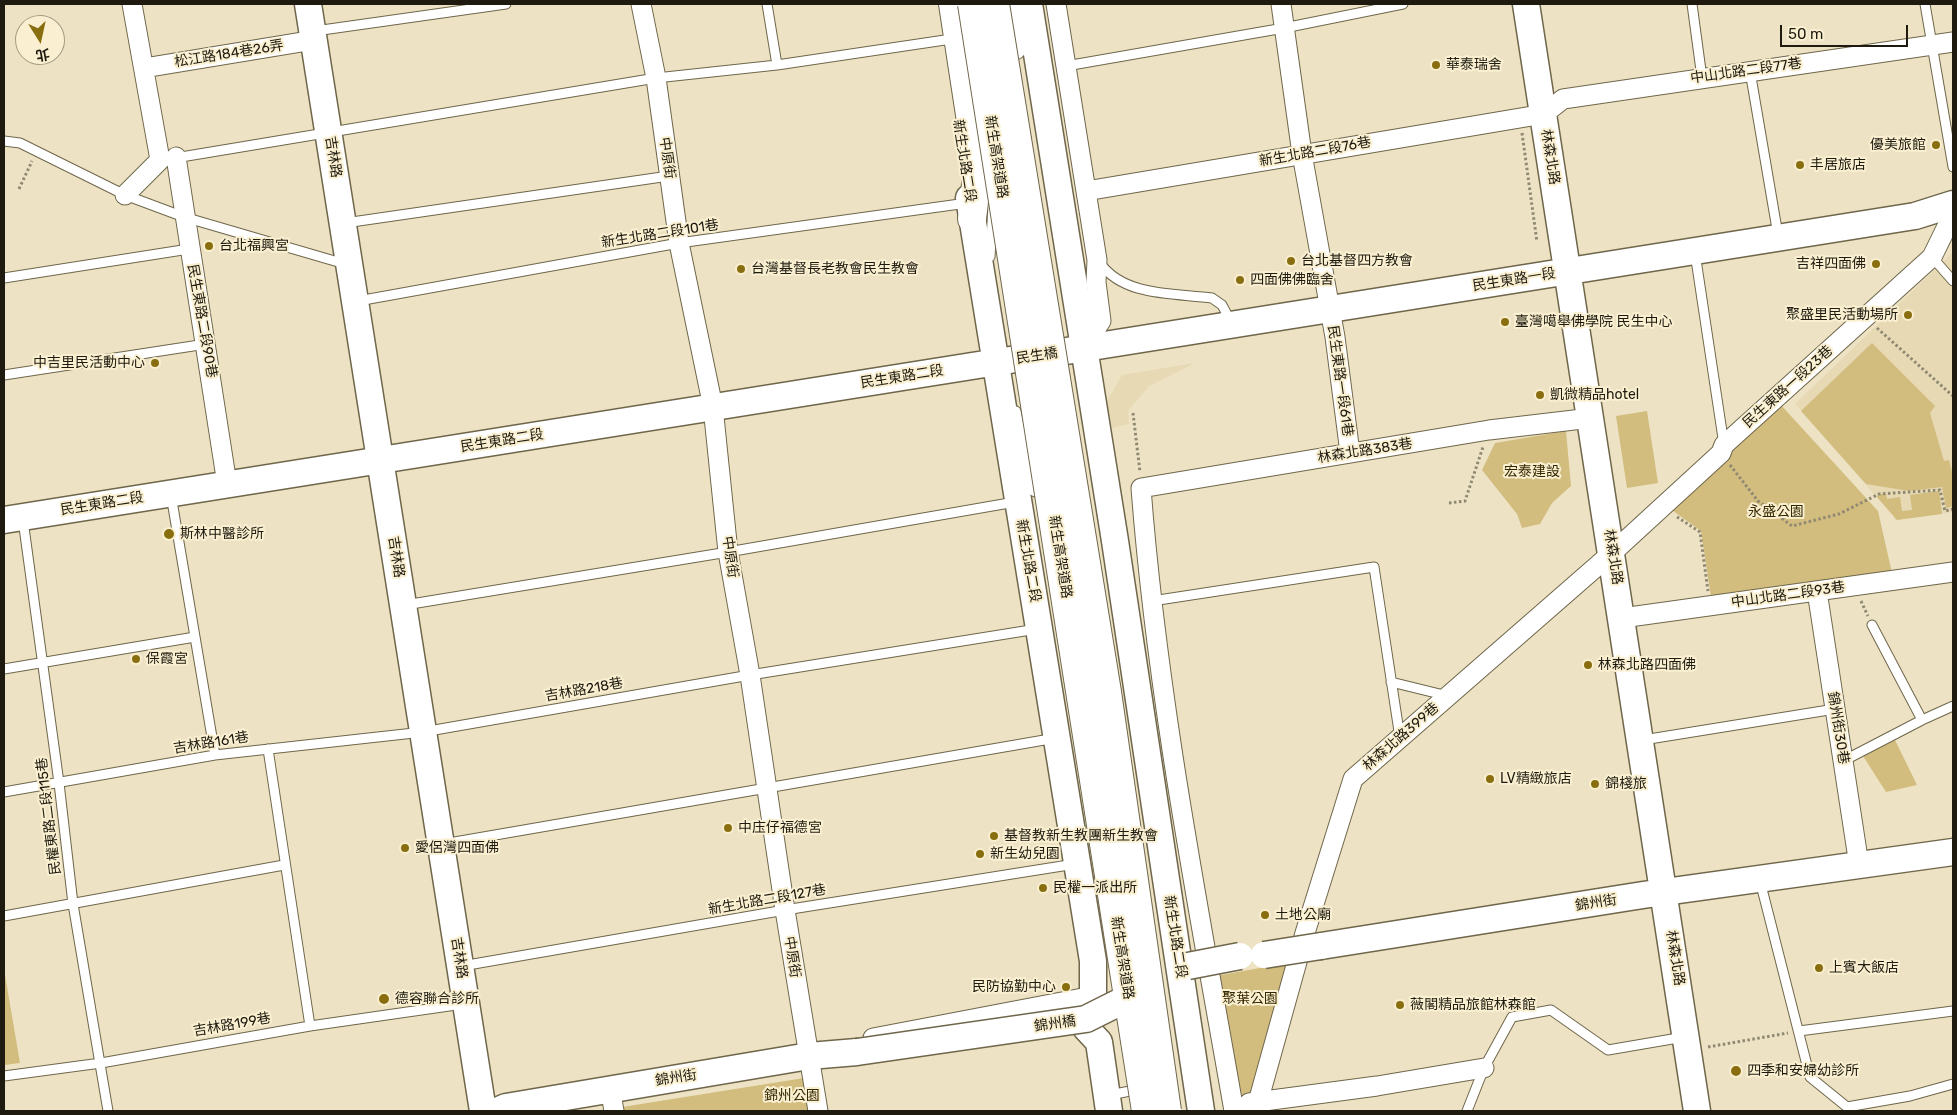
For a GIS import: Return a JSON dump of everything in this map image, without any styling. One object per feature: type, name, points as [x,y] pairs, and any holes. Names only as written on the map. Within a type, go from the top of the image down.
[{"type":"highway","points":[[953,4],[978,167],[971,210]]},
{"type":"highway","name":"新生高架道路","points":[[972,4],[1146,1111]]},
{"type":"highway","name":"新生高架道路","points":[[995,4],[1034,195],[1167,1111]]},
{"type":"highway","points":[[1009,4],[1034,195]]},
{"type":"street","points":[[125,195],[168,159],[144,68],[132,4]]},
{"type":"street","name":"吉林路","points":[[308,4],[483,1111]]},
{"type":"street","name":"中原街","points":[[641,4],[656,78],[679,243],[713,407],[728,552],[750,675],[785,910],[818,1111]]},
{"type":"street","name":"新生北路二段","points":[[940,4],[986,308],[999,365],[1018,501],[1094,961],[1093,996],[1084,1010],[1086,1028]]},
{"type":"street","name":"新生北路二段","points":[[1029,4],[1034,195],[1078,349],[1096,487],[1114,541],[1146,721],[1184,968],[1201,1111]]},
{"type":"street","points":[[1056,4],[1097,260],[1096,282],[1101,322],[1078,349]]},
{"type":"street","name":"民生東路一段61巷","points":[[1281,4],[1302,154],[1330,309],[1350,454]]},
{"type":"street","name":"林森北路","points":[[1526,4],[1665,892],[1697,1111]]},
{"type":"street","name":"松江路184巷26弄","points":[[144,68],[313,36]]},
{"type":"street","name":"中山北路二段77巷","points":[[1544,114],[1563,99],[1750,70],[1953,42]]},
{"type":"street","name":"新生北路二段76巷","points":[[1086,191],[1544,114]]},
{"type":"street","name":"民生東路二段90巷","points":[[168,159],[184,217],[228,484]]},
{"type":"street","name":"民生東路一段","points":[[1078,349],[1915,216],[1953,204]]},
{"type":"street","name":"民生東路一段23巷","points":[[1612,554],[1722,449],[1932,257],[1953,214]]},
{"type":"street","name":"民生橋","points":[[999,365],[1078,349]]},
{"type":"street","name":"民生東路二段","points":[[13,519],[713,407],[999,365]]},
{"type":"street","name":"林森北路383巷","points":[[1141,488],[1489,430],[1591,418]]},
{"type":"street","name":"新生北路二段","points":[[1141,488],[1152,601],[1146,721],[1233,1108]]},
{"type":"street","points":[[1114,541],[1145,538]]},
{"type":"street","name":"林森北路399巷","points":[[1258,1102],[1305,933],[1353,779],[1612,554]]},
{"type":"street","name":"中山北路二段93巷","points":[[1622,618],[1953,572]]},
{"type":"street","name":"錦州街30巷","points":[[1817,591],[1859,865]]},
{"type":"street","name":"錦州街","points":[[1252,955],[1321,946],[1665,892],[1953,852]]},
{"type":"street","name":"錦州橋","points":[[851,1053],[1086,1019],[1184,968],[1252,955]]},
{"type":"street","points":[[1093,996],[858,1040],[851,1053],[857,1064],[1086,1028],[1099,1042],[1108,1103]]},
{"type":"street","name":"錦州街","points":[[497,1111],[506,1106],[612,1100],[808,1056],[851,1053]]},
{"type":"street","points":[[1233,1108],[1258,1102],[1377,1086],[1484,1068]]},
{"type":"lane","points":[[313,36],[506,4]]},
{"type":"lane","points":[[767,4],[776,65]]},
{"type":"lane","points":[[1066,66],[1284,28],[1402,4]]},
{"type":"lane","points":[[1692,4],[1702,78]]},
{"type":"lane","points":[[1925,4],[1953,167]]},
{"type":"lane","points":[[168,159],[656,78],[776,65],[945,40]]},
{"type":"lane","points":[[1750,70],[1778,238]]},
{"type":"lane","points":[[4,141],[20,143],[125,195],[184,217],[350,266]]},
{"type":"lane","points":[[343,223],[669,176]]},
{"type":"lane","points":[[986,308],[992,206],[1034,195]]},
{"type":"lane","name":"新生北路二段101巷","points":[[356,301],[679,243],[971,210]]},
{"type":"lane","points":[[4,278],[189,249]]},
{"type":"lane","points":[[1694,251],[1722,449]]},
{"type":"lane","points":[[1932,257],[1953,281]]},
{"type":"lane","points":[[1097,260],[1108,275],[1119,283],[1134,288],[1212,298],[1222,305],[1232,325]]},
{"type":"lane","points":[[4,375],[206,344]]},
{"type":"lane","points":[[999,365],[1009,386]]},
{"type":"lane","points":[[1015,403],[1033,490],[1043,496],[1096,487]]},
{"type":"lane","points":[[171,494],[215,756]]},
{"type":"lane","points":[[403,605],[728,552],[1018,501]]},
{"type":"lane","name":"民權東路二段115巷","points":[[13,519],[44,664],[73,904],[108,1111]]},
{"type":"lane","points":[[1152,601],[1374,567],[1400,738]]},
{"type":"lane","points":[[1872,625],[1922,720]]},
{"type":"lane","name":"吉林路218巷","points":[[423,732],[750,675],[1039,628]]},
{"type":"lane","points":[[4,669],[44,664],[195,636]]},
{"type":"lane","points":[[1391,682],[1448,696]]},
{"type":"lane","points":[[1843,761],[1953,706]]},
{"type":"lane","points":[[1641,740],[1835,709]]},
{"type":"lane","points":[[1102,748],[1146,721]]},
{"type":"lane","name":"吉林路161巷","points":[[4,792],[215,756],[423,732]]},
{"type":"lane","points":[[441,844],[766,786],[1058,737]]},
{"type":"lane","points":[[268,749],[284,865],[310,1026]]},
{"type":"lane","name":"新生北路二段127巷","points":[[460,966],[785,910],[1078,864]]},
{"type":"lane","points":[[4,916],[284,865]]},
{"type":"lane","points":[[1760,879],[1810,1077],[1847,1109],[1910,1096],[1953,1084]]},
{"type":"lane","name":"吉林路199巷","points":[[4,1076],[101,1063],[310,1026],[466,1003]]},
{"type":"lane","points":[[1467,1111],[1484,1068],[1512,1017],[1551,1010],[1608,1050],[1687,1044]]},
{"type":"lane","points":[[1799,1031],[1953,1011]]},
{"type":"lane","points":[[1108,1103],[1130,1091],[1154,1099],[1155,1111]]},
{"type":"path","points":[[19,189],[36,151]]},
{"type":"path","points":[[1865,318],[1953,396]]},
{"type":"path","points":[[1133,413],[1141,488]]},
{"type":"path","points":[[1449,503],[1465,501],[1489,430]]},
{"type":"path","points":[[1722,449],[1758,501],[1792,526],[1839,514],[1878,494],[1940,490],[1945,511],[1953,508]]},
{"type":"path","points":[[1662,506],[1700,532],[1711,606]]},
{"type":"path","points":[[1854,586],[1872,625]]},
{"type":"path","points":[[1687,1044],[1799,1031]]},
{"type":"shaded area","points":[[1953,252],[1953,512],[1895,520],[1795,404]]},
{"type":"shaded area","points":[[1195,363],[1149,386],[1128,411],[1129,424],[1112,428],[1107,401],[1122,375]]},
{"type":"green space","points":[[1872,343],[1935,406],[1930,413],[1944,461],[1949,460],[1953,476],[1953,506],[1946,508],[1942,487],[1909,491],[1866,484],[1801,411]]},
{"type":"green space","name":"永盛公園","points":[[1780,404],[1878,511],[1892,573],[1711,597],[1701,531],[1669,508]]},
{"type":"green space","points":[[1647,411],[1658,483],[1627,488],[1616,416]]},
{"type":"green space","name":"宏泰建設","points":[[1566,431],[1571,486],[1552,503],[1540,524],[1522,528],[1517,514],[1482,470],[1495,443]]},
{"type":"green space","points":[[1939,491],[1942,514],[1897,520],[1877,497],[1878,494],[1886,494],[1887,499],[1900,497],[1902,511],[1912,510],[1910,495]]},
{"type":"green space","points":[[1895,740],[1917,785],[1886,792],[1863,756]]},
{"type":"green space","name":"聚葉公園","points":[[1287,963],[1256,1092],[1242,1096],[1216,976]]},
{"type":"green space","points":[[4,969],[20,1063],[4,1065]]},
{"type":"green space","name":"錦州公園","points":[[804,1078],[811,1111],[617,1111],[616,1108]]},
{"type":"place","name":"華泰瑞舍","points":[[1436,65]]},
{"type":"place","name":"優美旅館","points":[[1936,145]]},
{"type":"place","name":"丰居旅店","points":[[1800,165]]},
{"type":"place","name":"台北福興宮","points":[[209,246]]},
{"type":"place","name":"台北基督四方教會","points":[[1291,261]]},
{"type":"place","name":"吉祥四面佛","points":[[1876,264]]},
{"type":"place","name":"台灣基督長老教會民生教會","points":[[741,269]]},
{"type":"place","name":"四面佛佛臨舍","points":[[1240,280]]},
{"type":"place","name":"聚盛里民活動場所","points":[[1908,315]]},
{"type":"place","name":"臺灣噶舉佛學院 民生中心","points":[[1505,322]]},
{"type":"place","name":"中吉里民活動中心","points":[[155,363]]},
{"type":"place","name":"凱微精品hotel","points":[[1540,395]]},
{"type":"place","name":"斯林中醫診所","points":[[169,534]]},
{"type":"place","name":"保霞宮","points":[[136,659]]},
{"type":"place","name":"林森北路四面佛","points":[[1588,665]]},
{"type":"place","name":"LV精緻旅店","points":[[1490,779]]},
{"type":"place","name":"錦棧旅","points":[[1595,784]]},
{"type":"place","name":"中庒仔福德宮","points":[[728,828]]},
{"type":"place","name":"基督教新生教團新生教會","points":[[994,836]]},
{"type":"place","name":"愛侶灣四面佛","points":[[405,848]]},
{"type":"place","name":"新生幼兒園","points":[[980,854]]},
{"type":"place","name":"民權一派出所","points":[[1043,888]]},
{"type":"place","name":"土地公廟","points":[[1265,915]]},
{"type":"place","name":"上賓大飯店","points":[[1819,968]]},
{"type":"place","name":"民防協勤中心","points":[[1066,987]]},
{"type":"place","name":"德容聯合診所","points":[[384,999]]},
{"type":"place","name":"薇閣精品旅館林森館","points":[[1400,1005]]},
{"type":"place","name":"四季和安婦幼診所","points":[[1736,1071]]}]
